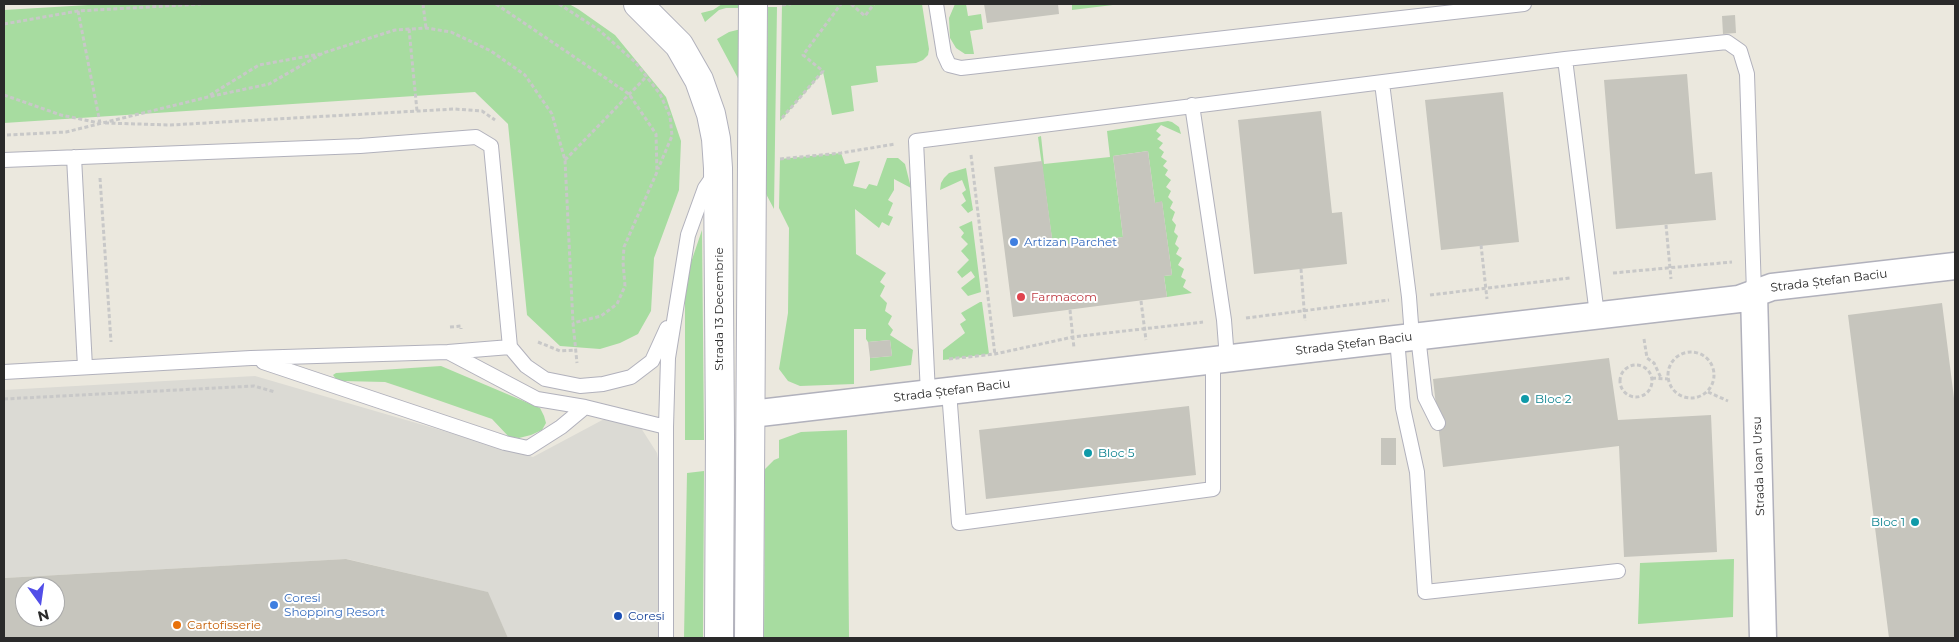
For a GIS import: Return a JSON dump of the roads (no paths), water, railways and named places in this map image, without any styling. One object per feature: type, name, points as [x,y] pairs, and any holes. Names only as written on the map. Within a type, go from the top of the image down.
[{"type":"main road","name":"Strada 13 Decembrie","points":[[638,4],[679,45],[699,80],[711,114],[716,139],[718,168],[720,437],[719,638]]},
{"type":"main road","points":[[749,638],[753,4]]},
{"type":"street","name":"Strada Ștefan Baciu","points":[[751,414],[1739,299],[1772,287],[1955,266]]},
{"type":"street","name":"Strada Ioan Ursu","points":[[1754,293],[1764,638]]},
{"type":"lane","points":[[936,4],[944,54],[949,65],[961,68],[1524,4]]},
{"type":"lane","points":[[1192,105],[1224,320],[1213,489],[959,523],[938,393],[926,363],[916,141],[1192,105],[1565,59],[1727,42],[1740,51],[1747,74],[1754,293]]},
{"type":"lane","points":[[1565,59],[1597,315]]},
{"type":"lane","points":[[1382,83],[1408,297],[1409,337],[1403,408],[1417,472],[1425,592],[1618,571]]},
{"type":"lane","points":[[4,160],[360,146],[476,137],[491,146],[510,347],[526,366],[545,379],[580,386],[603,384],[631,377],[652,361],[674,311]]},
{"type":"lane","points":[[74,157],[85,366]]},
{"type":"lane","points":[[666,638],[666,427],[668,358],[674,311],[688,235],[705,188],[718,168]]},
{"type":"lane","points":[[1409,337],[1425,397],[1438,423]]},
{"type":"lane","points":[[4,372],[85,366],[251,358],[448,352],[510,347]]},
{"type":"lane","points":[[448,352],[537,399],[585,407],[666,427]]},
{"type":"lane","points":[[251,358],[505,443],[528,448],[561,427],[585,407]]},
{"type":"place","name":"Artizan Parchet","points":[[1014,242]]},
{"type":"place","name":"Farmacom","points":[[1021,297]]},
{"type":"place","name":"Bloc 2","points":[[1525,399]]},
{"type":"place","name":"Bloc 5","points":[[1088,453]]},
{"type":"place","name":"Bloc 1","points":[[1915,522]]},
{"type":"place","name":"Coresi Shopping Resort","points":[[274,605]]},
{"type":"place","name":"Coresi","points":[[618,616]]},
{"type":"place","name":"Cartofisserie","points":[[177,625]]}]
